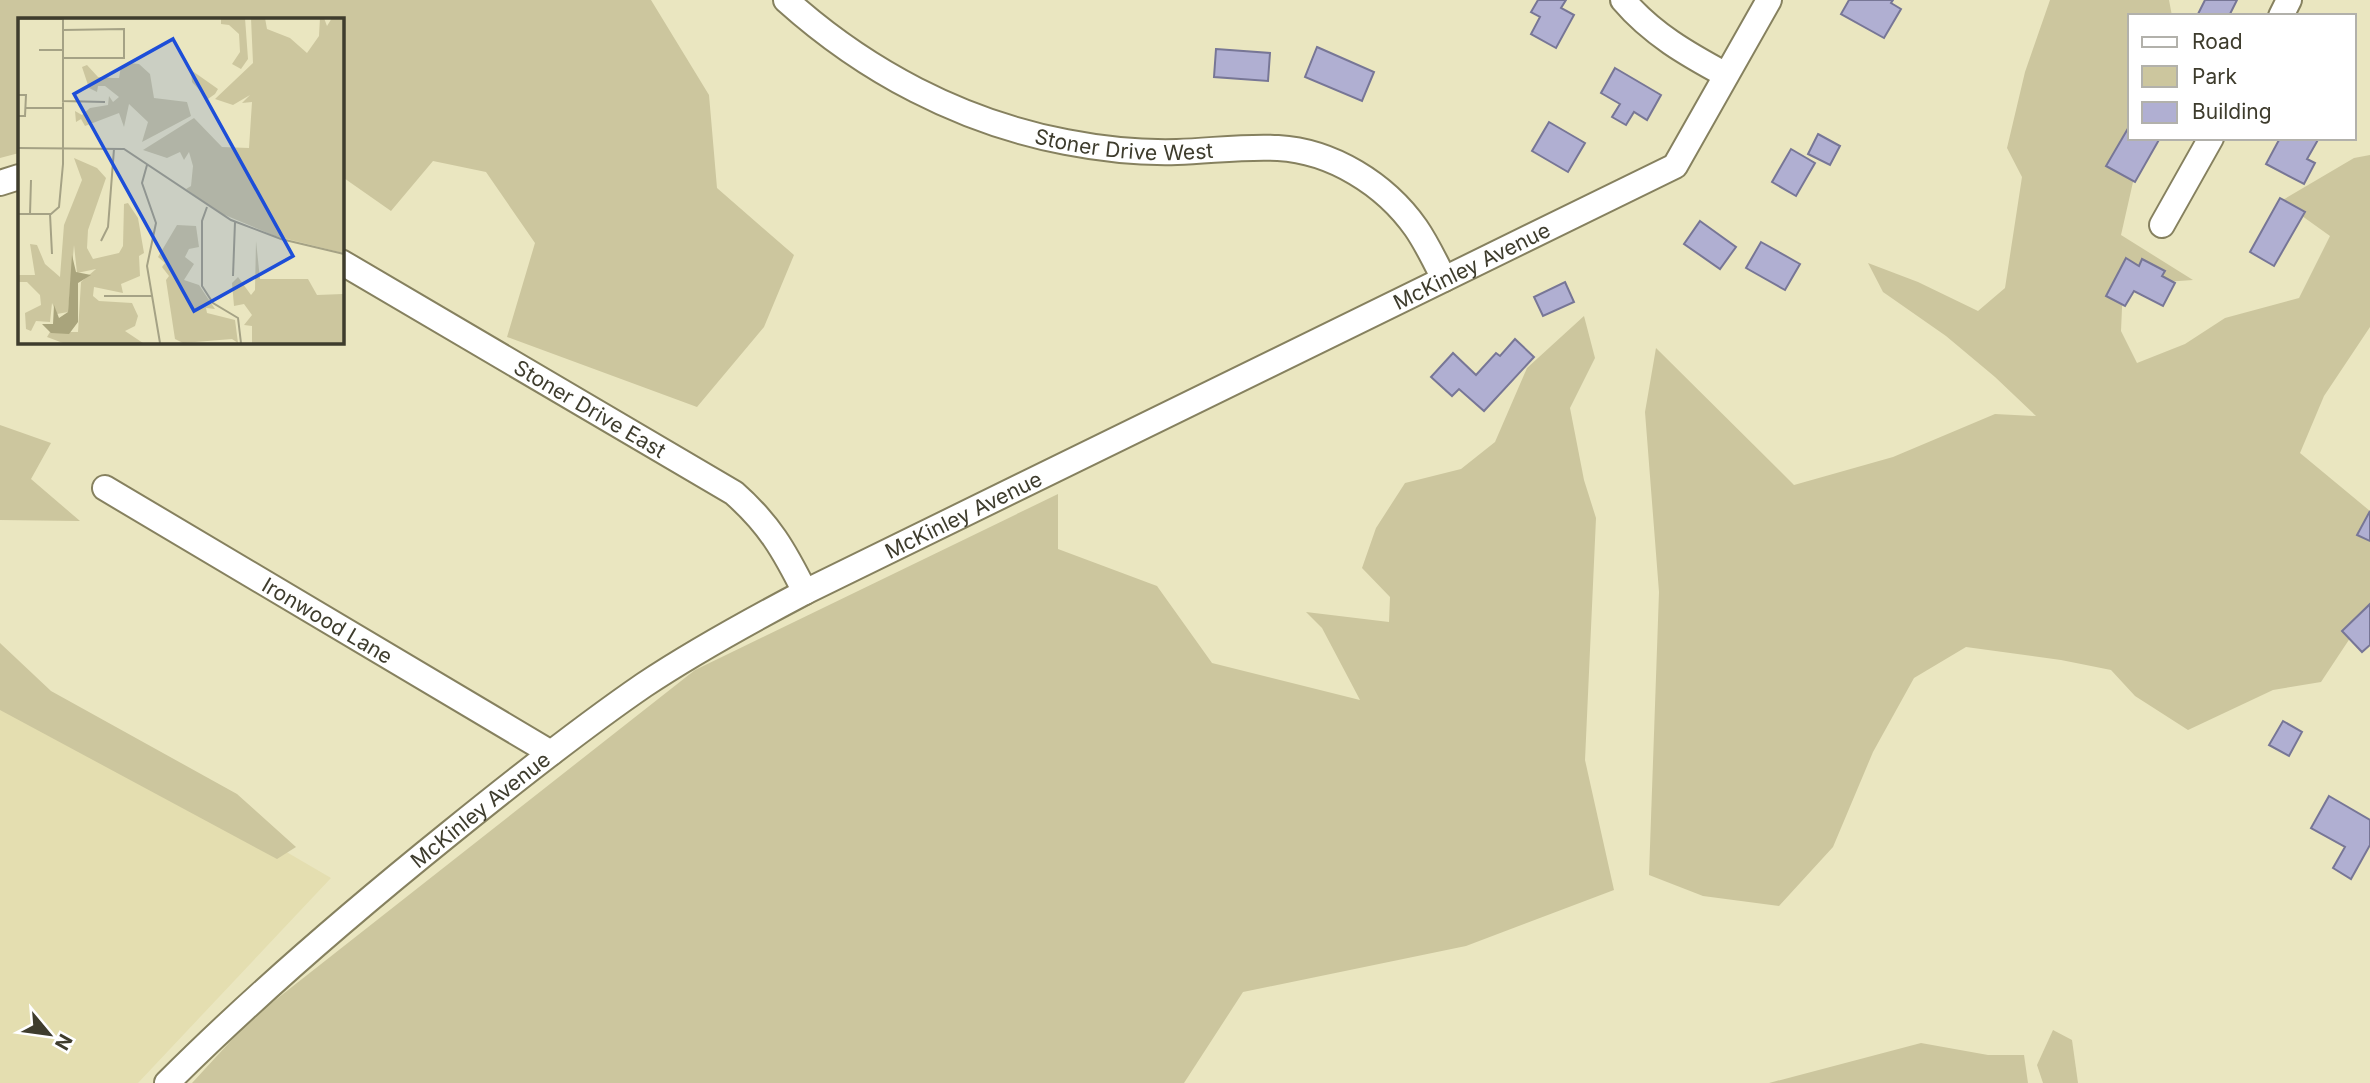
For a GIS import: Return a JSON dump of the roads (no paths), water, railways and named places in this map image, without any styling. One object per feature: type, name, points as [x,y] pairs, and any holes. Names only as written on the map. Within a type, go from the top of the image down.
[{"type":"street","name":"Stoner Drive West","points":[[786,0],[815,26],[859,58],[906,86],[960,111],[1014,129],[1066,142],[1122,150],[1176,152],[1250,147],[1280,148],[1311,153],[1341,165],[1370,182],[1396,204],[1415,227],[1444,279]]},
{"type":"street","points":[[1623,0],[1662,38],[1726,75]]},
{"type":"street","name":"McKinley Avenue","points":[[167,1083],[289,968],[383,888],[551,753],[646,684],[712,643],[805,592],[1675,166],[1769,0]]},
{"type":"street","points":[[2162,225],[2210,140]]},
{"type":"street","points":[[0,183],[18,177]]},
{"type":"street","name":"Stoner Drive East","points":[[343,263],[734,492],[774,535],[805,592]]},
{"type":"street","name":"Ironwood Lane","points":[[105,488],[551,753]]}]
